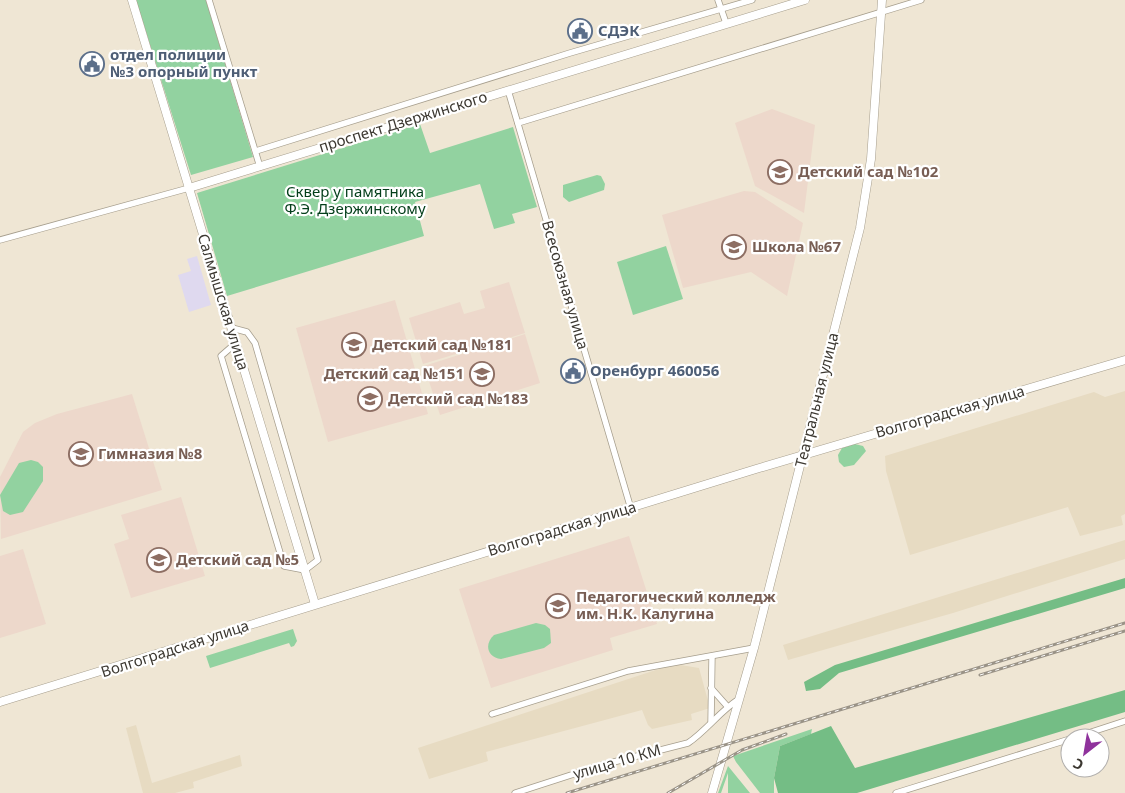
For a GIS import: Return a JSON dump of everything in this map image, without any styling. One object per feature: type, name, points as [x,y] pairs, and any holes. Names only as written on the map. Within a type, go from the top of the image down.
[{"type":"main road","name":"Салмышская улица","points":[[132,0],[315,604]]},
{"type":"main road","name":"проспект Дзержинского","points":[[189,188],[805,0]]},
{"type":"main road","name":"Театральная улица","points":[[712,793],[754,648],[852,262],[866,194],[872,150],[882,0]]},
{"type":"main road","name":"Волгоградская улица","points":[[0,702],[803,455],[1125,360]]},
{"type":"street","points":[[209,0],[260,167]]},
{"type":"street","points":[[718,0],[726,24]]},
{"type":"street","points":[[256,151],[570,53],[752,0]]},
{"type":"street","points":[[518,123],[921,0]]},
{"type":"street","name":"Всесоюзная улица","points":[[508,90],[631,508]]},
{"type":"street","name":"проспект Дзержинского","points":[[0,240],[189,188]]},
{"type":"street","points":[[232,328],[247,332],[255,343],[318,560],[305,570],[284,566],[221,356],[236,344]]},
{"type":"street","points":[[492,714],[628,670],[712,657],[754,648]]},
{"type":"street","points":[[711,721],[712,657]]},
{"type":"street","points":[[711,688],[727,706]]},
{"type":"street","name":"улица 10 КМ","points":[[515,793],[602,765],[688,743],[700,735],[727,706],[739,699]]},
{"type":"street","points":[[1103,728],[1125,721]]},
{"type":"street","points":[[896,793],[1060,741]]},
{"type":"shaded area","name":"Детский сад №102","points":[[772,109],[815,125],[804,213],[755,186],[735,123]]},
{"type":"shaded area","name":"Школа №67","points":[[744,191],[755,192],[803,223],[787,296],[751,272],[683,288],[662,215]]},
{"type":"shaded area","points":[[197,256],[211,305],[189,312],[178,275],[191,271],[187,259]]},
{"type":"shaded area","points":[[509,282],[525,333],[423,364],[409,318],[460,302],[464,314],[485,308],[480,291]]},
{"type":"shaded area","points":[[395,300],[428,414],[328,442],[296,328]]},
{"type":"shaded area","name":"Детский сад №151","points":[[525,334],[540,383],[440,415],[424,366]]},
{"type":"shaded area","points":[[1125,391],[1125,514],[1121,516],[1123,525],[1080,536],[1068,507],[910,555],[886,471],[885,456],[1094,392],[1105,397]]},
{"type":"shaded area","name":"Гимназия №8","points":[[132,394],[162,490],[1,539],[0,477],[23,432],[35,423],[57,414]]},
{"type":"shaded area","name":"Детский сад №5","points":[[181,497],[205,576],[131,598],[114,544],[129,539],[121,515]]},
{"type":"shaded area","name":"Педагогический колледж им. Н.К. Калугина","points":[[629,536],[657,624],[610,638],[613,650],[491,688],[459,589]]},
{"type":"shaded area","points":[[1125,540],[1125,559],[953,613],[788,660],[783,645]]},
{"type":"shaded area","points":[[23,549],[46,624],[0,638],[0,556]]},
{"type":"shaded area","points":[[674,664],[699,668],[710,708],[691,714],[692,720],[652,729],[648,725],[642,710],[486,752],[488,761],[429,779],[418,748]]},
{"type":"shaded area","points":[[136,725],[152,783],[240,755],[242,766],[193,782],[194,788],[175,793],[143,793],[126,728]]},
{"type":"green space","points":[[136,0],[206,0],[253,157],[191,175]]},
{"type":"green space","name":"Сквер у памятника Ф.Э. Дзержинскому","points":[[420,124],[430,153],[513,127],[537,207],[512,214],[515,223],[494,229],[480,184],[415,202],[424,236],[227,296],[197,193]]},
{"type":"green space","points":[[597,175],[601,176],[605,184],[604,190],[569,202],[563,197],[563,185]]},
{"type":"green space","points":[[666,246],[683,299],[633,315],[617,262]]},
{"type":"green space","points":[[855,444],[863,446],[866,451],[854,465],[844,467],[839,462],[838,455],[842,448]]},
{"type":"green space","points":[[31,460],[38,462],[43,467],[43,481],[23,512],[10,515],[3,511],[0,495],[19,463]]},
{"type":"green space","points":[[1125,578],[1125,588],[839,673],[820,689],[806,691],[804,682],[835,665]]},
{"type":"green space","points":[[536,623],[545,625],[550,629],[551,643],[544,648],[501,659],[493,656],[488,650],[489,642],[494,635]]},
{"type":"green space","points":[[293,629],[297,641],[294,646],[291,647],[289,643],[210,668],[206,656]]},
{"type":"green space","points":[[1125,690],[1125,712],[1072,728],[1060,728],[1060,732],[857,793],[778,793],[774,778],[780,746],[831,726],[855,768]]},
{"type":"green space","points":[[812,729],[811,734],[780,746],[774,778],[774,793],[760,793],[733,756]]},
{"type":"green space","points":[[728,766],[750,793],[728,793],[728,773],[721,793],[718,793]]},
{"type":"railway","points":[[567,793],[1125,623]]},
{"type":"railway","points":[[980,675],[1125,631]]},
{"type":"railway","points":[[668,793],[742,750],[786,734]]},
{"type":"place","name":"СДЭК","points":[[580,31]]},
{"type":"place","name":"отдел полиции №3 опорный пункт","points":[[92,64]]},
{"type":"place","name":"Детский сад №102","points":[[780,172]]},
{"type":"place","name":"Школа №67","points":[[734,247]]},
{"type":"place","name":"Детский сад №181","points":[[354,345]]},
{"type":"place","name":"Оренбург 460056","points":[[573,371]]},
{"type":"place","name":"Детский сад №151","points":[[482,374]]},
{"type":"place","name":"Детский сад №183","points":[[370,399]]},
{"type":"place","name":"Гимназия №8","points":[[81,454]]},
{"type":"place","name":"Детский сад №5","points":[[159,560]]},
{"type":"place","name":"Педагогический колледж им. Н.К. Калугина","points":[[558,606]]}]
